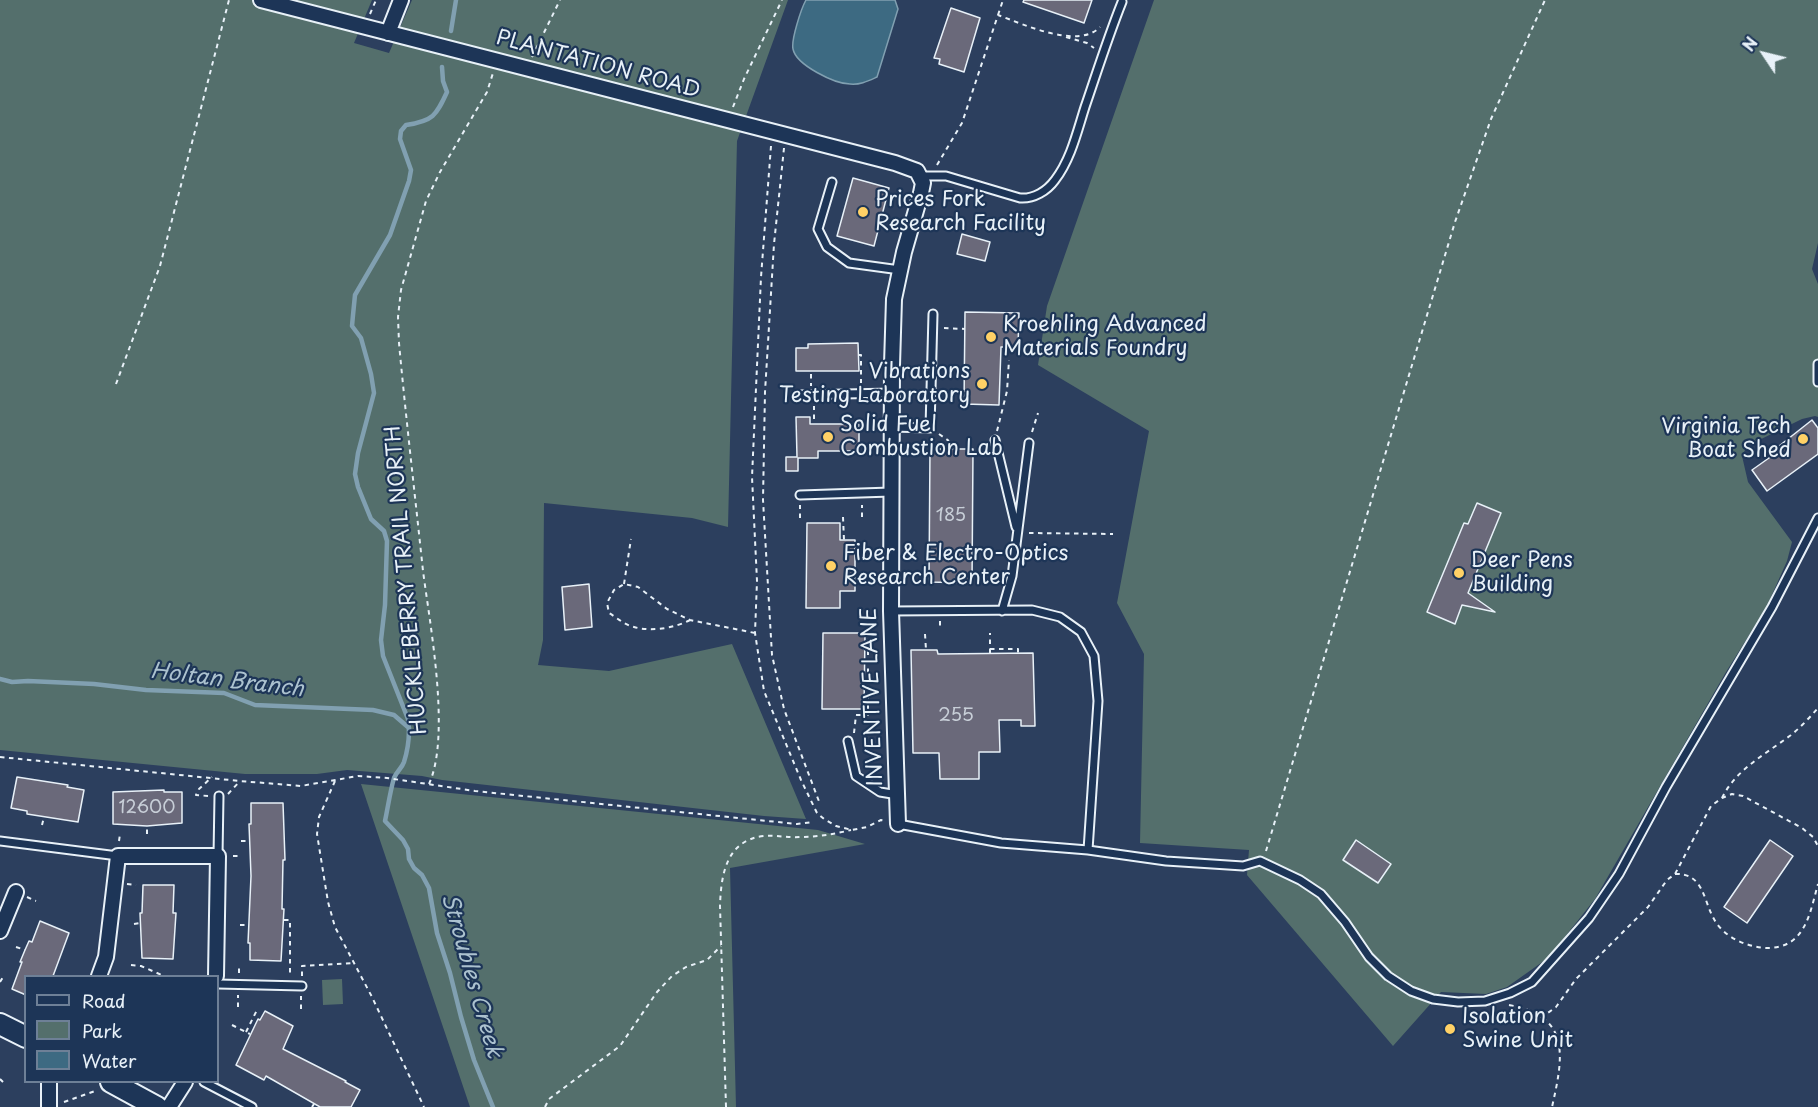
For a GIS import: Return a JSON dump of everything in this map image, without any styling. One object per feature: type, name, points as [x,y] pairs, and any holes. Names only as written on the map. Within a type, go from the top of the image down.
[{"type":"street","name":"PLANTATION ROAD","points":[[261,0],[896,163],[911,168],[920,176]]},
{"type":"street","points":[[388,33],[401,0]]},
{"type":"street","name":"INVENTIVE LANE","points":[[898,824],[891,611],[894,299],[921,194],[923,183],[920,176]]},
{"type":"street","points":[[99,975],[106,957],[118,856],[218,856],[216,975]]},
{"type":"street","points":[[0,931],[16,892]]},
{"type":"street","points":[[0,1024],[24,1035]]},
{"type":"street","points":[[49,1083],[49,1107]]},
{"type":"street","points":[[169,1107],[184,1083]]},
{"type":"street","points":[[103,1086],[158,1107]]},
{"type":"lane","points":[[920,176],[945,176],[1020,198],[1029,198],[1041,193],[1054,182],[1063,169],[1074,142],[1107,39],[1122,2]]},
{"type":"lane","points":[[832,182],[818,229],[827,247],[849,262],[900,270]]},
{"type":"lane","points":[[891,427],[930,428],[933,314]]},
{"type":"lane","points":[[1818,363],[1818,382]]},
{"type":"lane","points":[[797,395],[892,393]]},
{"type":"lane","points":[[995,440],[1017,533]]},
{"type":"lane","points":[[1002,611],[1012,576],[1029,443]]},
{"type":"lane","points":[[800,495],[891,492]]},
{"type":"lane","points":[[898,824],[1001,843],[1088,850],[1166,861],[1243,866],[1260,861],[1300,880],[1321,894],[1370,957],[1388,976],[1411,991],[1433,999],[1458,1002],[1485,1001],[1510,993],[1532,982],[1589,918],[1619,874],[1666,787],[1772,607],[1818,518]]},
{"type":"lane","points":[[891,611],[1032,610],[1060,617],[1081,632],[1094,656],[1098,702],[1088,850]]},
{"type":"lane","points":[[848,741],[856,776],[880,792],[898,795]]},
{"type":"lane","points":[[218,856],[219,796]]},
{"type":"lane","points":[[0,841],[118,856]]},
{"type":"lane","points":[[219,984],[302,986]]},
{"type":"lane","points":[[206,1083],[252,1107]]},
{"type":"path","points":[[116,384],[160,266],[229,0]]},
{"type":"path","points":[[368,19],[376,0]]},
{"type":"path","points":[[531,59],[560,0]]},
{"type":"path","points":[[728,121],[744,79],[782,0]]},
{"type":"path","points":[[920,176],[937,166],[962,123],[1003,0]]},
{"type":"path","points":[[1260,861],[1272,836],[1455,222],[1491,119],[1545,0]]},
{"type":"path","points":[[998,15],[1087,43],[1094,48]]},
{"type":"path","points":[[1063,37],[1080,36],[1098,30],[1104,23]]},
{"type":"path","name":"HUCKLEBERRY TRAIL NORTH","points":[[429,784],[436,760],[438,716],[430,620],[399,343],[399,304],[407,263],[426,201],[440,172],[487,92],[494,70]]},
{"type":"path","points":[[779,132],[755,381],[752,477],[757,580],[755,633],[764,691],[813,805],[824,819],[836,826],[852,830]]},
{"type":"path","points":[[779,132],[778,215],[774,244],[765,392],[764,512],[772,656],[784,709],[820,804]]},
{"type":"path","points":[[949,328],[965,329]]},
{"type":"path","points":[[858,355],[861,355],[861,386]]},
{"type":"path","points":[[995,440],[1007,391],[1009,360]]},
{"type":"path","points":[[1029,443],[1038,413]]},
{"type":"path","points":[[843,517],[844,540]]},
{"type":"path","points":[[1017,533],[1113,534]]},
{"type":"path","points":[[624,584],[631,539]]},
{"type":"path","points":[[690,620],[679,626],[635,627],[609,613],[607,603],[614,590],[624,584],[638,587],[668,609],[690,620],[755,633]]},
{"type":"path","points":[[990,633],[990,651],[1018,649],[1018,653]]},
{"type":"path","points":[[926,634],[926,650]]},
{"type":"path","points":[[856,730],[856,715],[868,715],[868,651],[864,651],[864,648]]},
{"type":"path","points":[[1011,649],[1011,654]]},
{"type":"path","points":[[1722,798],[1728,785],[1741,772],[1794,733],[1818,708]]},
{"type":"path","points":[[0,757],[212,777],[240,782],[301,786],[358,776],[387,778],[475,791],[797,824],[813,822]]},
{"type":"path","points":[[196,795],[212,777]]},
{"type":"path","points":[[335,781],[320,817],[317,834],[328,902],[335,927],[424,1107]]},
{"type":"path","points":[[228,795],[240,782]]},
{"type":"path","points":[[1541,1018],[1556,1007],[1576,979],[1648,907],[1667,880],[1675,874],[1711,806],[1722,798],[1732,794],[1743,796],[1802,828],[1813,837],[1818,846]]},
{"type":"path","points":[[42,825],[44,817]]},
{"type":"path","points":[[726,1107],[720,906],[721,879],[728,858],[748,840],[764,836],[829,836],[867,827],[881,820],[898,824]]},
{"type":"path","points":[[147,826],[147,834]]},
{"type":"path","points":[[241,841],[249,841]]},
{"type":"path","points":[[1675,874],[1686,873],[1695,880],[1702,889],[1714,920],[1725,932],[1742,943],[1759,948],[1790,943],[1799,936],[1806,926],[1818,884]]},
{"type":"path","points":[[284,920],[290,920],[290,969]]},
{"type":"path","points":[[134,924],[140,923]]},
{"type":"path","points":[[240,925],[249,925]]},
{"type":"path","points":[[545,1107],[549,1099],[620,1046],[657,992],[672,976],[686,967],[707,960],[722,945]]},
{"type":"path","points":[[16,947],[25,950]]},
{"type":"path","points":[[302,966],[352,963]]},
{"type":"path","points":[[132,965],[141,966],[162,975]]},
{"type":"path","points":[[239,965],[239,979]]},
{"type":"path","points":[[0,982],[3,976]]},
{"type":"path","points":[[238,993],[238,1007]]},
{"type":"path","points":[[1485,1001],[1533,1011],[1557,1036],[1561,1052],[1552,1107]]},
{"type":"path","points":[[246,1032],[258,1008]]},
{"type":"path","points":[[232,1025],[250,1034]]},
{"type":"path","points":[[0,1079],[3,1082]]},
{"type":"path","points":[[66,1102],[103,1086]]},
{"type":"green space","points":[[0,0],[372,0],[354,43],[389,53],[412,0],[788,0],[737,141],[728,527],[692,518],[544,503],[543,640],[538,665],[609,671],[732,644],[806,819],[422,776],[347,770],[317,774],[245,774],[0,750]]},
{"type":"green space","points":[[1154,0],[1818,0],[1818,243],[1812,269],[1818,284],[1818,417],[1802,419],[1747,446],[1742,456],[1748,482],[1792,542],[1787,561],[1766,608],[1726,672],[1595,899],[1548,958],[1507,987],[1486,994],[1441,992],[1393,1046],[1247,875],[1249,850],[1140,843],[1144,654],[1117,603],[1149,431],[1038,365],[1047,306]]},
{"type":"green space","points":[[361,784],[818,830],[865,844],[730,868],[736,1107],[470,1107]]},
{"type":"green space","points":[[342,979],[343,1004],[323,1005],[322,980]]},
{"type":"water","points":[[806,0],[895,0],[898,9],[877,77],[861,83],[843,83],[826,77],[801,61],[793,49],[793,39]]},
{"type":"building","points":[[1024,0],[1092,0],[1084,23],[1023,2]]},
{"type":"building","points":[[951,8],[980,18],[964,72],[939,64],[940,59],[934,58]]},
{"type":"building","name":"Prices Fork Research Facility","points":[[853,178],[889,188],[874,246],[837,236]]},
{"type":"building","points":[[962,234],[990,242],[985,261],[957,254]]},
{"type":"building","points":[[965,312],[1019,313],[1018,347],[1001,347],[999,405],[964,404]]},
{"type":"building","points":[[858,343],[859,371],[796,371],[796,348],[808,348],[808,344]]},
{"type":"building","name":"Solid Fuel Combustion Lab","points":[[796,417],[810,417],[810,424],[859,424],[859,451],[818,451],[818,458],[798,458],[798,471],[786,471],[786,457],[797,457]]},
{"type":"building","name":"Virginia Tech Boat Shed","points":[[1812,420],[1818,428],[1818,454],[1767,491],[1752,470],[1776,453],[1774,450]]},
{"type":"building","points":[[930,449],[973,449],[972,583],[929,582]]},
{"type":"building","name":"Deer Pens Building","points":[[1477,503],[1501,513],[1468,593],[1495,612],[1462,605],[1455,624],[1427,612],[1464,523],[1468,524]]},
{"type":"building","name":"Fiber & Electro-Optics Research Center","points":[[807,523],[840,523],[840,540],[855,540],[855,591],[840,591],[840,608],[806,608]]},
{"type":"building","points":[[589,584],[592,627],[565,630],[562,587]]},
{"type":"building","points":[[823,633],[865,633],[864,709],[822,709]]},
{"type":"building","points":[[911,650],[937,650],[938,654],[1033,653],[1035,726],[1021,726],[1021,720],[999,720],[1000,752],[979,752],[979,779],[940,779],[939,753],[913,753]]},
{"type":"building","points":[[17,777],[68,785],[67,787],[84,790],[78,822],[27,814],[27,811],[11,808]]},
{"type":"building","points":[[164,790],[164,792],[182,792],[182,823],[147,826],[113,824],[113,792]]},
{"type":"building","points":[[251,803],[283,803],[285,860],[283,860],[282,909],[284,909],[281,961],[250,960],[250,943],[248,943]]},
{"type":"building","points":[[1356,840],[1391,864],[1378,883],[1343,860]]},
{"type":"building","points":[[1770,840],[1793,856],[1747,923],[1724,907]]},
{"type":"building","points":[[143,885],[174,885],[173,913],[176,913],[173,959],[142,958],[140,913],[142,913]]},
{"type":"building","points":[[40,921],[69,933],[53,975],[24,975],[24,994],[12,989],[22,962],[20,962],[29,941],[32,942]]},
{"type":"building","points":[[265,1011],[293,1026],[283,1049],[360,1090],[351,1107],[320,1107],[266,1076],[264,1080],[236,1065],[258,1019],[260,1020]]},
{"type":"waterway","name":"Stroubles Creek","points":[[451,31],[456,0]]},
{"type":"waterway","name":"Stroubles Creek","points":[[442,67],[447,92],[440,107],[428,119],[406,125],[401,131],[400,139],[411,170],[409,181],[390,235],[355,295],[352,326],[361,338],[374,393],[358,453],[355,474],[371,519],[384,531],[387,541],[385,605],[381,640],[383,656],[409,724],[405,757],[394,778],[385,821],[403,840],[408,849],[409,859],[429,888],[437,933],[461,1017],[474,1060],[493,1107]]},
{"type":"waterway","name":"Holtan Branch","points":[[0,679],[12,682],[94,684],[146,690],[224,693],[255,705],[373,710],[394,715],[409,728]]},
{"type":"place","name":"Prices Fork Research Facility","points":[[863,212]]},
{"type":"place","name":"Kroehling Advanced Materials Foundry","points":[[991,337]]},
{"type":"place","name":"Vibrations Testing Laboratory","points":[[982,384]]},
{"type":"place","name":"Solid Fuel Combustion Lab","points":[[828,437]]},
{"type":"place","name":"Virginia Tech Boat Shed","points":[[1803,439]]},
{"type":"place","name":"Fiber & Electro-Optics Research Center","points":[[831,566]]},
{"type":"place","name":"Deer Pens Building","points":[[1459,573]]},
{"type":"place","name":"Isolation Swine Unit","points":[[1450,1029]]}]
